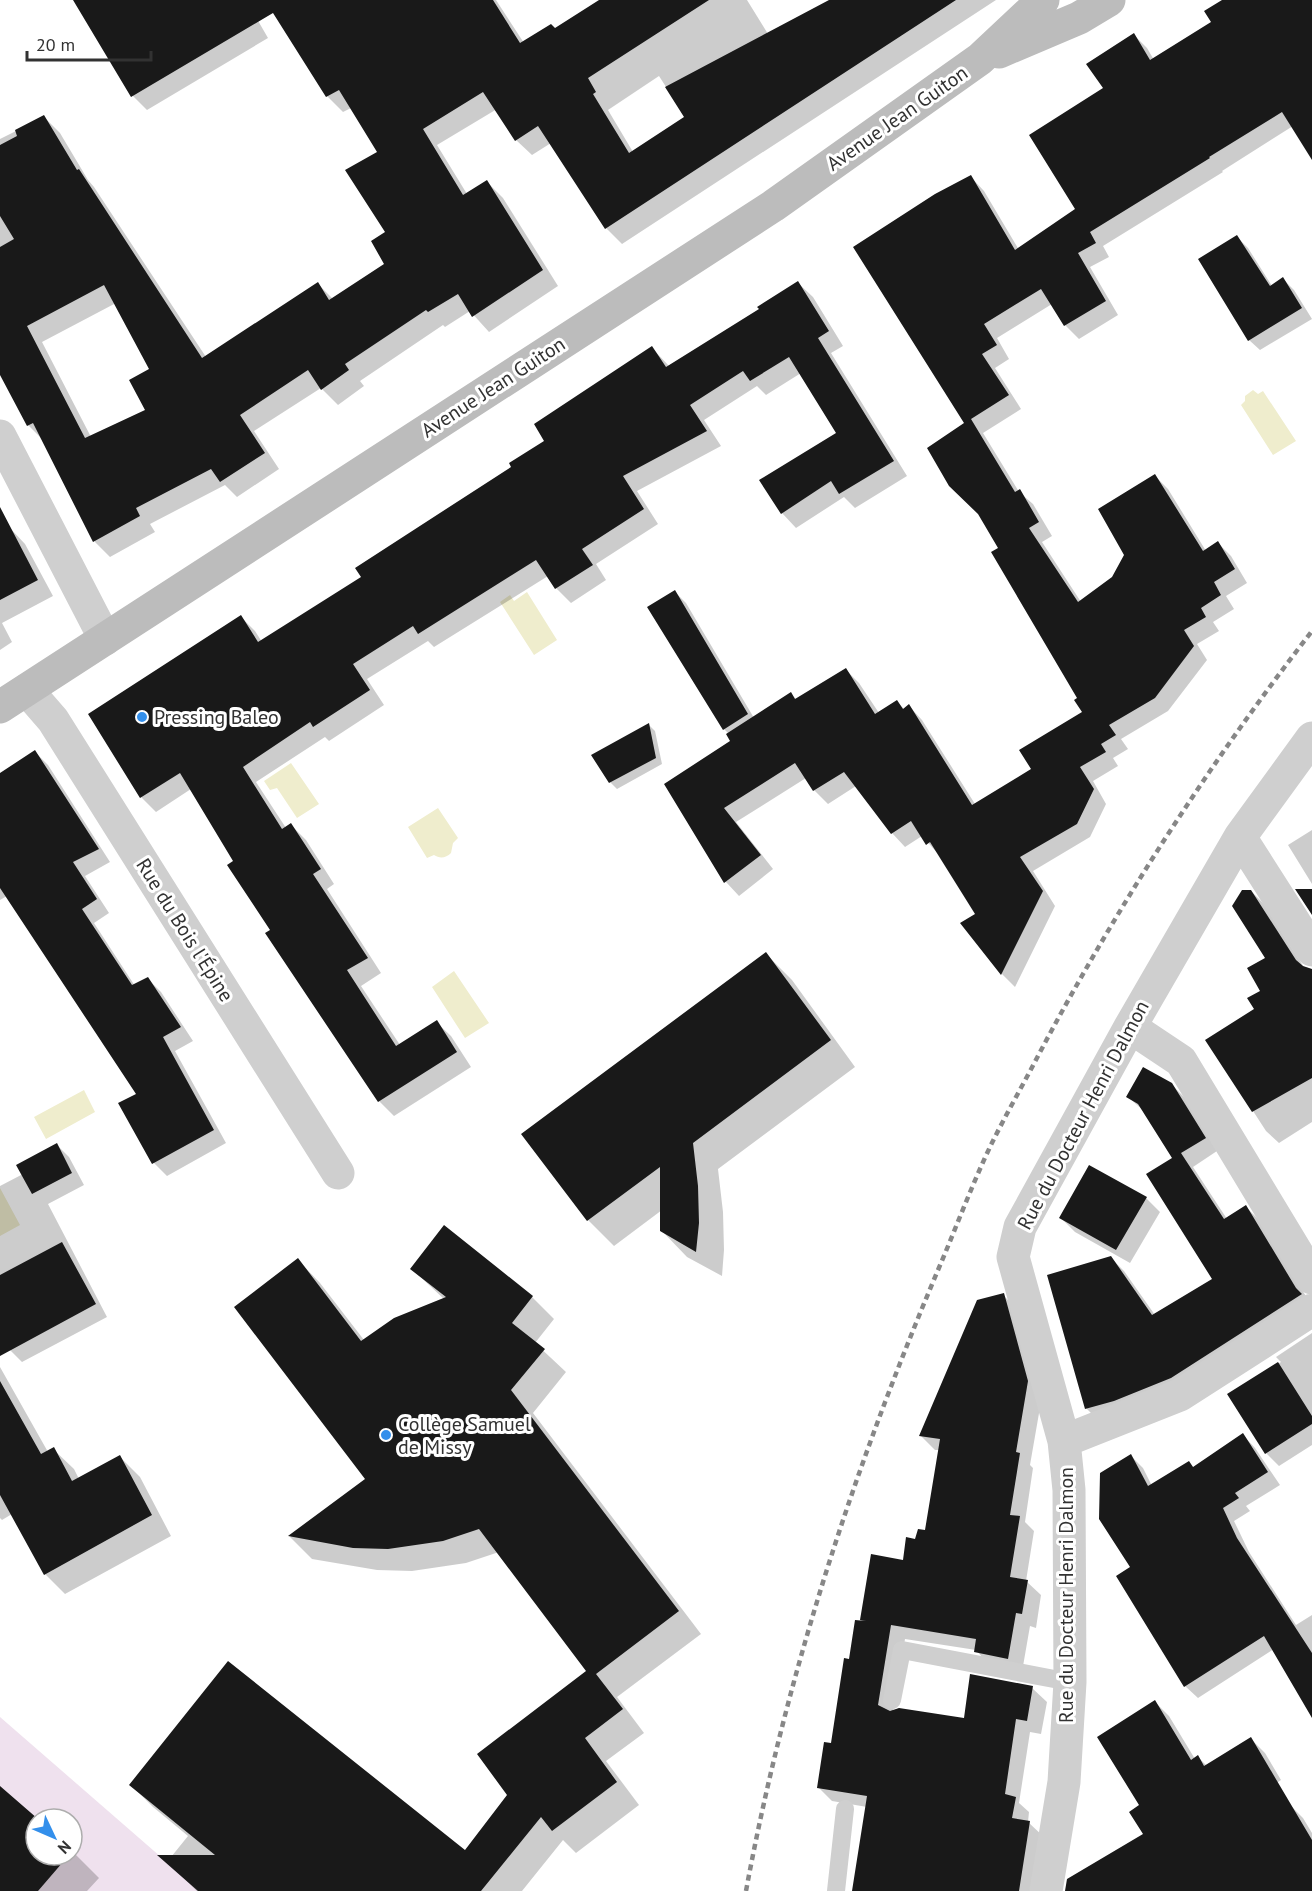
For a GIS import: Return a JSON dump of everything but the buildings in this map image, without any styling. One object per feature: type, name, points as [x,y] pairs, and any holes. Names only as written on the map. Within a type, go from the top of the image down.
[{"type":"main road","name":"Avenue Jean Guiton","points":[[13,699],[773,206],[980,59],[1043,0]]},
{"type":"main road","name":"Avenue Jean Guiton","points":[[980,59],[1079,18],[1109,0]]},
{"type":"street","points":[[0,436],[105,639]]},
{"type":"street","name":"Rue du Bois l'Épine","points":[[13,699],[53,720],[338,1173]]},
{"type":"street","name":"Rue du Docteur Henri Dalmon","points":[[1046,1891],[1064,1782],[1070,1682],[1070,1490],[1064,1441],[1013,1257],[1020,1227],[1130,1027],[1239,837],[1312,738]]},
{"type":"street","points":[[1239,837],[1312,950]]},
{"type":"street","points":[[1130,1027],[1181,1061],[1312,1278]]},
{"type":"street","points":[[1064,1441],[1180,1395],[1312,1310]]},
{"type":"lane","points":[[892,1700],[902,1650],[1070,1682]]},
{"type":"lane","points":[[836,1891],[845,1809]]},
{"type":"shaded area","points":[[1253,390],[1258,394],[1263,391],[1296,441],[1273,455],[1241,405],[1245,401],[1245,396]]},
{"type":"shaded area","points":[[527,592],[557,640],[534,655],[500,602],[510,595],[514,601]]},
{"type":"shaded area","points":[[291,763],[319,804],[297,818],[277,788],[270,790],[264,781]]},
{"type":"shaded area","points":[[438,808],[458,838],[453,843],[451,853],[447,856],[434,855],[427,858],[408,827]]},
{"type":"shaded area","points":[[454,971],[489,1023],[465,1038],[432,987]]},
{"type":"shaded area","points":[[84,1090],[95,1112],[46,1139],[34,1117]]},
{"type":"shaded area","points":[[0,1188],[20,1225],[0,1236]]},
{"type":"shaded area","points":[[0,1717],[200,1891],[0,1891]]},
{"type":"railway","points":[[746,1891],[781,1730],[826,1572],[880,1416],[983,1161],[1069,998],[1166,836],[1237,732],[1312,631]]},
{"type":"place","name":"Pressing Baleo","points":[[142,717]]},
{"type":"place","name":"Collège Samuel de Missy","points":[[386,1435]]}]
